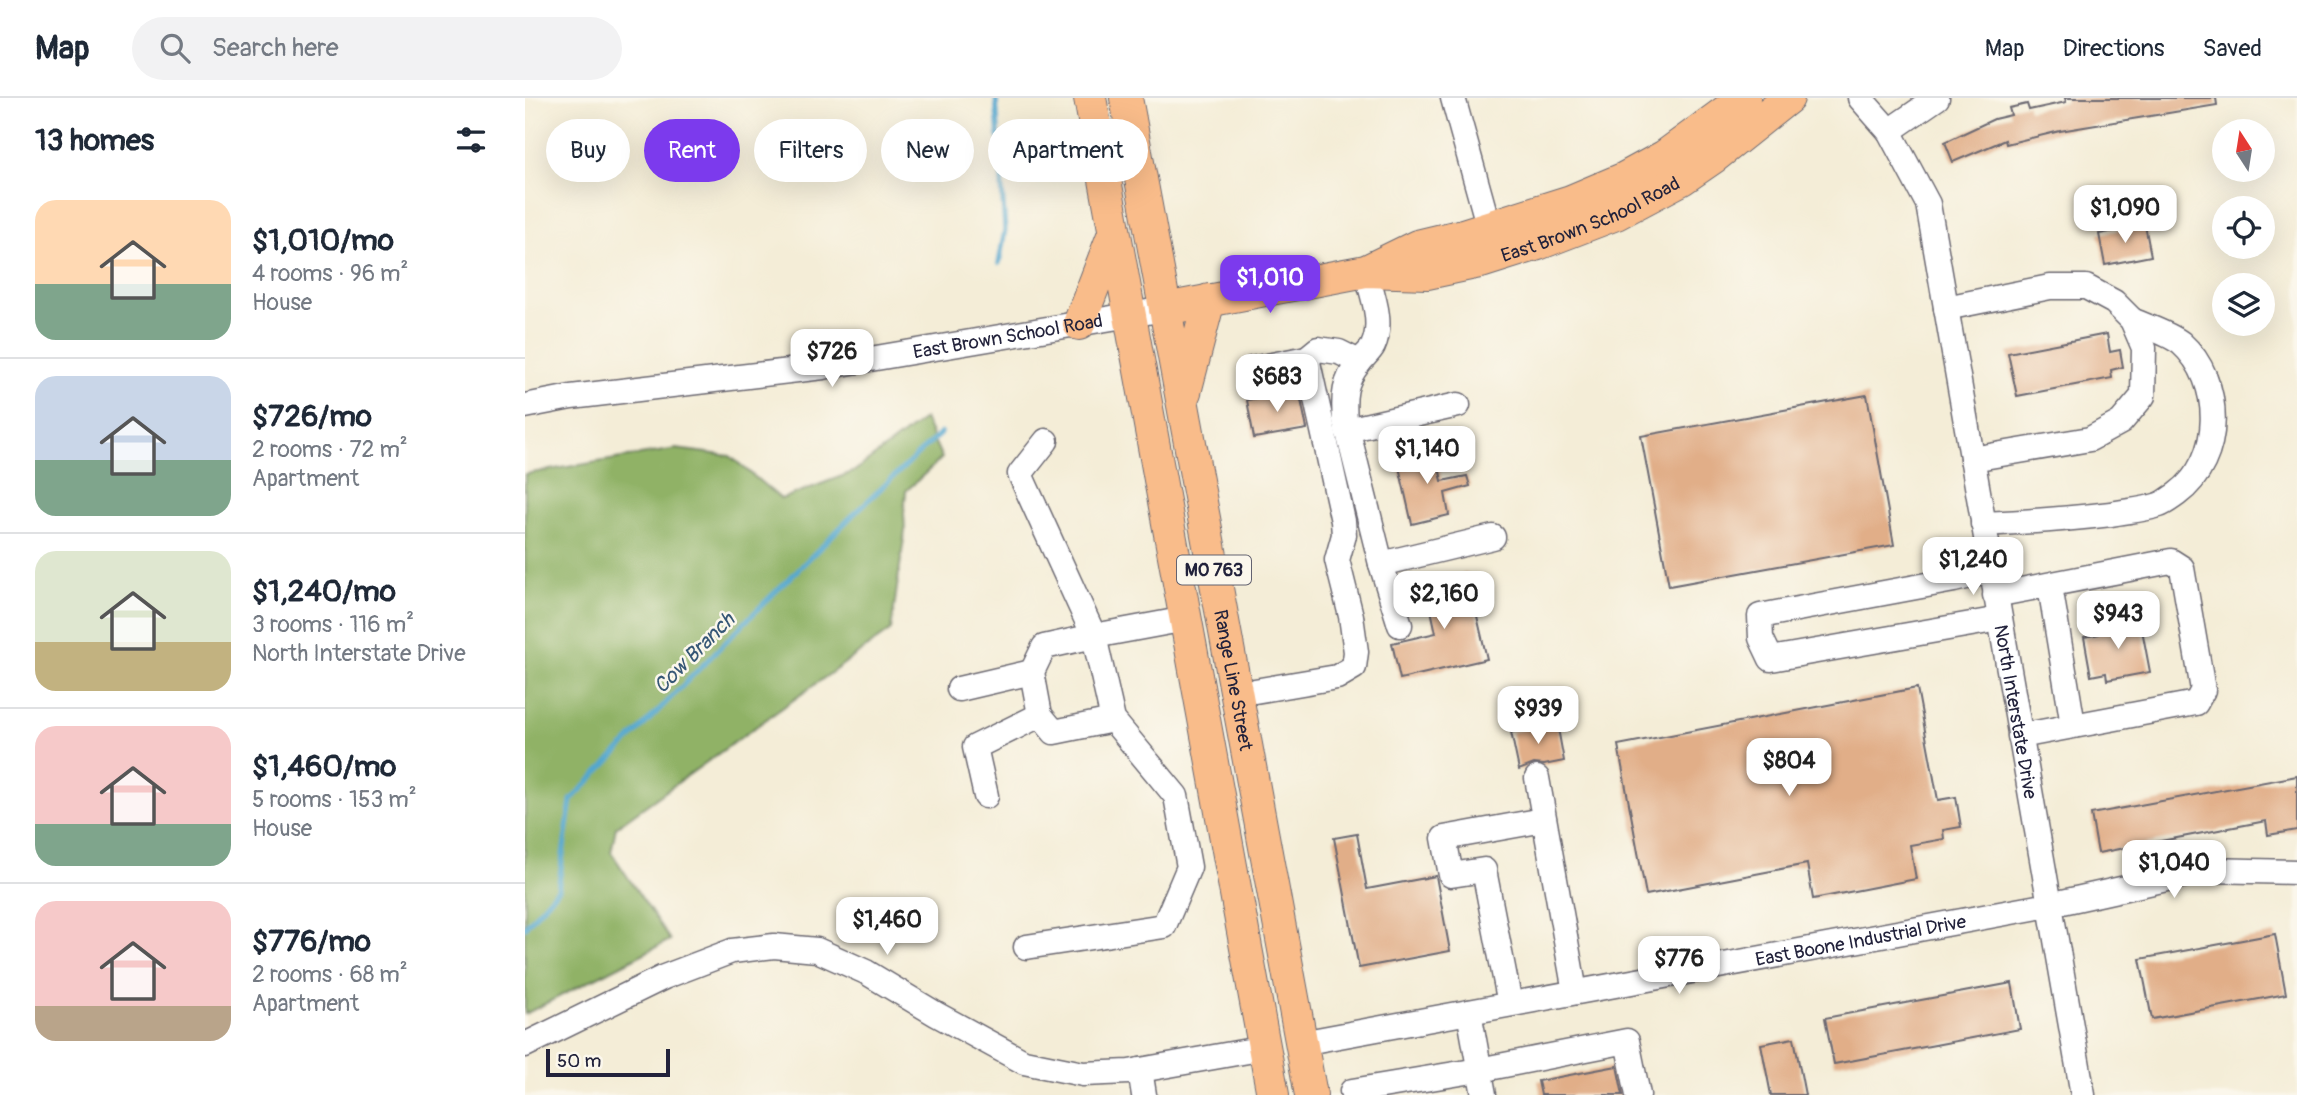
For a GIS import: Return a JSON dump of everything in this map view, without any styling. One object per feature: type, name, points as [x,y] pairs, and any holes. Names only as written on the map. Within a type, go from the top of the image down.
[{"type":"main road","name":"Range Line Street","points":[[1090,98],[1273,1095]]},
{"type":"main road","name":"Range Line Street","points":[[1126,98],[1311,1095]]},
{"type":"main road","name":"East Brown School Road","points":[[1366,271],[1417,246],[1489,228],[1571,201],[1623,179],[1665,156],[1744,98]]},
{"type":"main road","name":"East Brown School Road","points":[[1165,309],[1366,271],[1427,273],[1484,261],[1538,244],[1616,214],[1682,179],[1788,98]]},
{"type":"main road","points":[[1079,324],[1114,232]]},
{"type":"main road","points":[[1182,400],[1209,300]]},
{"type":"main road","points":[[1236,892],[1270,983],[1283,1029],[1292,1040],[1301,1043]]},
{"type":"main road","points":[[1265,1048],[1285,1072],[1293,1095]]},
{"type":"street","points":[[1453,98],[1489,228]]},
{"type":"street","name":"North Interstate Drive","points":[[1860,98],[1889,131],[1928,204],[2083,1095]]},
{"type":"street","points":[[1889,131],[1937,98]]},
{"type":"street","points":[[1366,271],[1378,315],[1377,332],[1373,347],[1348,378],[1343,396],[1347,430],[1381,564],[1400,625]]},
{"type":"street","points":[[1946,308],[2050,287],[2085,287],[2114,302],[2132,320],[2179,342],[2196,362],[2211,396],[2213,439],[2202,465],[2186,487],[2161,505],[2072,519],[1983,524]]},
{"type":"street","name":"East Brown School Road","points":[[525,406],[571,397],[823,367],[1165,309]]},
{"type":"street","points":[[1972,458],[2090,439],[2121,422],[2143,396],[2144,348],[2132,320]]},
{"type":"street","points":[[1252,369],[1307,358],[1318,349],[1339,352],[1359,362]]},
{"type":"street","points":[[1237,694],[1337,677],[1354,667],[1356,652],[1352,616],[1337,560],[1344,535],[1343,521],[1307,358]]},
{"type":"street","points":[[1347,430],[1458,405]]},
{"type":"street","points":[[1026,947],[1164,926],[1189,867],[1176,796],[1113,720],[1094,636],[1020,474],[1046,442]]},
{"type":"street","points":[[1381,564],[1493,537]]},
{"type":"street","points":[[1991,571],[1760,616],[1761,638],[1771,659],[1997,607],[2050,586],[2171,561],[2182,568],[2203,690],[2196,703],[2020,736]]},
{"type":"street","points":[[2050,586],[2073,725]]},
{"type":"street","points":[[1113,720],[1054,732],[1040,715],[1032,672],[1044,647],[1186,619]]},
{"type":"street","points":[[959,689],[1032,672]]},
{"type":"street","points":[[986,796],[975,747],[1040,715]]},
{"type":"street","points":[[1537,778],[1575,992]]},
{"type":"street","points":[[1510,1004],[1484,870],[1451,875],[1444,838],[1544,820]]},
{"type":"street","name":"East Boone Industrial Drive","points":[[1301,1043],[2049,905],[2207,870],[2297,873]]},
{"type":"street","points":[[525,1045],[674,973],[732,951],[774,946],[817,950],[866,972],[1024,1062],[1083,1074],[1140,1070],[1265,1048]]},
{"type":"street","points":[[1469,1012],[1484,1095]]},
{"type":"street","points":[[1352,1091],[1627,1041],[1638,1095]]},
{"type":"street","points":[[1140,1070],[1145,1095]]},
{"type":"green space","points":[[924,419],[942,458],[906,491],[905,531],[891,630],[616,827],[611,852],[670,940],[525,1014],[525,474],[676,449],[730,456],[781,499],[853,472]]},
{"type":"building","points":[[2065,98],[2216,98],[2217,105],[2060,131],[2006,144],[2005,140],[1953,162],[1945,142],[1994,119],[2011,115],[2009,108],[2027,104],[2029,110],[2066,102]]},
{"type":"building","points":[[2145,225],[2151,256],[2105,265],[2099,234]]},
{"type":"building","points":[[2107,334],[2110,352],[2120,350],[2123,367],[2111,370],[2112,378],[2017,396],[2008,353]]},
{"type":"building","points":[[1299,390],[1307,429],[1254,438],[1247,400]]},
{"type":"building","points":[[1867,395],[1894,545],[1669,586],[1641,436]]},
{"type":"building","points":[[1435,449],[1442,481],[1467,476],[1470,486],[1445,493],[1449,515],[1412,524],[1397,458]]},
{"type":"building","points":[[1467,573],[1487,659],[1400,679],[1392,643],[1436,633],[1425,582]]},
{"type":"building","points":[[2140,619],[2150,672],[2107,680],[2106,673],[2091,676],[2084,637],[2099,634],[2097,627]]},
{"type":"building","points":[[1917,688],[1938,800],[1956,797],[1961,827],[1943,830],[1944,839],[1910,845],[1916,879],[1813,899],[1807,864],[1646,895],[1618,745]]},
{"type":"building","points":[[1557,723],[1564,761],[1534,764],[1519,770],[1511,732]]},
{"type":"building","points":[[2297,776],[2297,830],[2268,835],[2266,821],[2098,853],[2091,814]]},
{"type":"building","points":[[1357,834],[1367,889],[1436,876],[1450,951],[1359,968],[1334,838]]},
{"type":"building","points":[[2275,934],[2286,994],[2152,1019],[2140,959]]},
{"type":"building","points":[[2012,983],[2020,1029],[1834,1064],[1825,1018]]},
{"type":"building","points":[[1794,1038],[1805,1095],[1771,1095],[1761,1044]]},
{"type":"building","points":[[1617,1066],[1623,1095],[1541,1095],[1538,1081]]},
{"type":"waterway","name":"Cow Branch","points":[[996,98],[1005,230],[999,263]]},
{"type":"waterway","name":"Cow Branch","points":[[525,927],[558,889],[571,800],[861,507],[941,433]]}]
